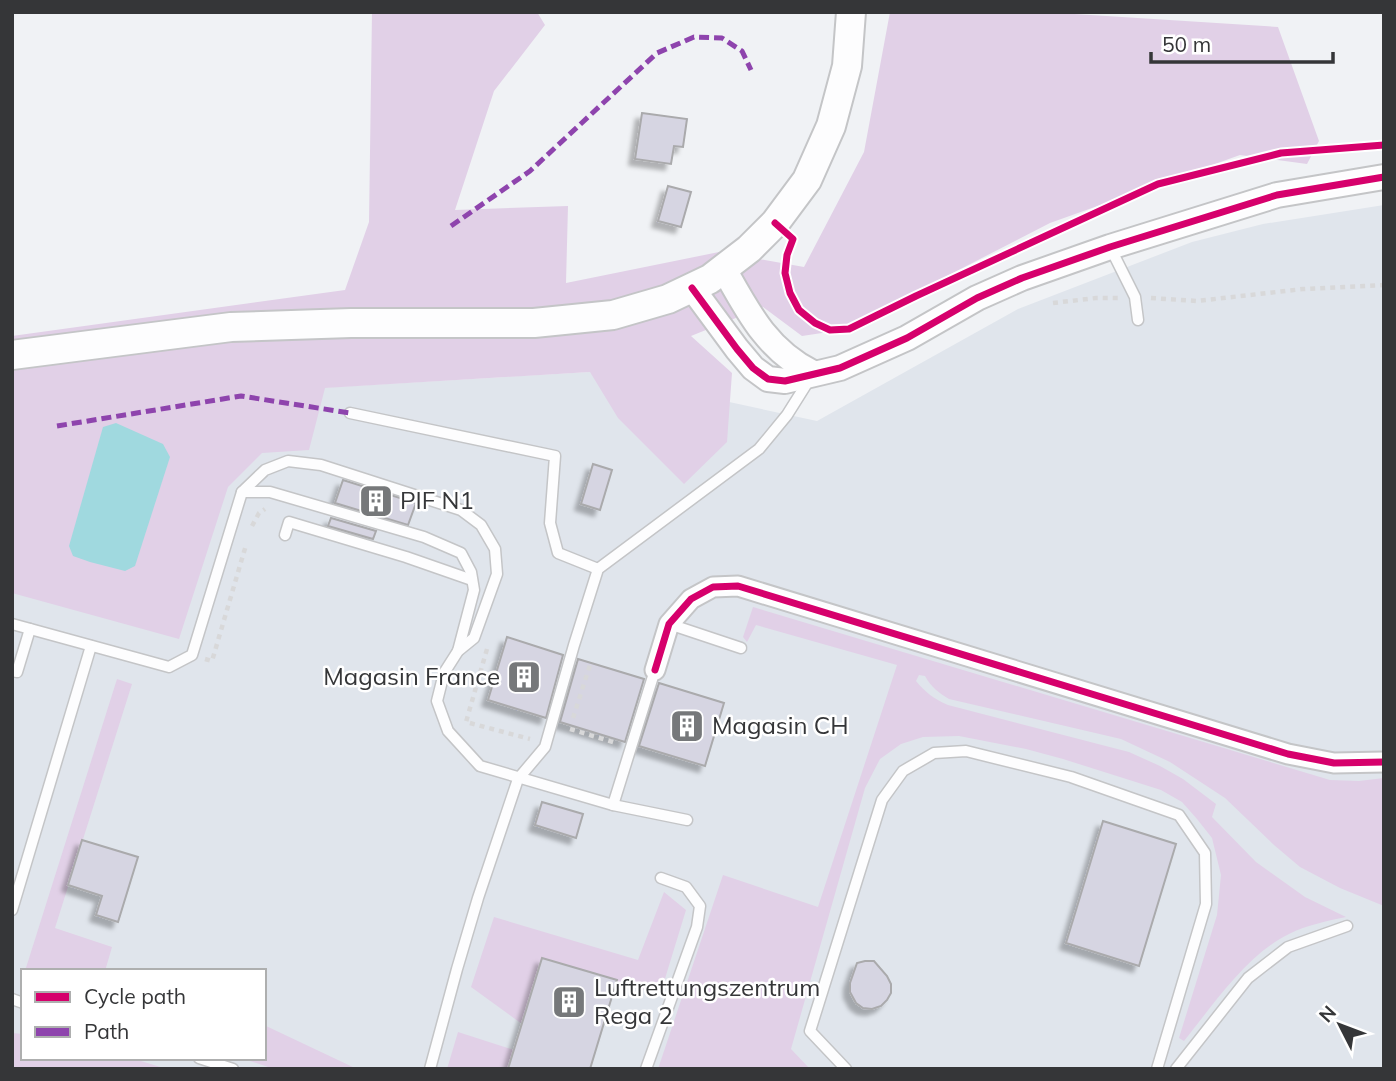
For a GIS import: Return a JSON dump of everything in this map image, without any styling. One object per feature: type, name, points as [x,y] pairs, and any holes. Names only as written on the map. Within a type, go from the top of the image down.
[{"type":"main road","points":[[12,355],[231,327],[351,323],[534,323],[613,315],[668,299],[710,279],[749,249],[775,223],[807,180],[831,126],[847,66],[851,13]]},
{"type":"street","points":[[692,288],[752,368],[768,379],[785,381],[840,368],[907,338],[989,292],[1110,247],[1277,195],[1384,177]]},
{"type":"street","points":[[724,269],[758,328],[795,364],[813,373]]},
{"type":"street","points":[[655,670],[669,624],[691,598],[713,587],[738,586],[1289,754],[1334,763],[1384,762]]},
{"type":"lane","points":[[1110,247],[1135,297],[1138,320]]},
{"type":"lane","points":[[430,1069],[478,898],[519,779],[545,747],[598,569],[759,449],[786,415],[813,373]]},
{"type":"lane","points":[[350,413],[555,456],[550,523],[558,552],[598,569]]},
{"type":"lane","points":[[12,624],[169,667],[192,655],[243,492],[265,470],[288,461],[321,465],[461,510],[481,525],[495,549],[497,574],[474,639],[458,651]]},
{"type":"lane","points":[[243,492],[270,492],[424,537],[461,554],[471,572],[474,590],[458,651],[444,673],[437,701],[448,731],[480,766],[613,805],[687,820]]},
{"type":"lane","points":[[285,535],[289,522],[353,547],[472,580]]},
{"type":"lane","points":[[669,624],[741,648]]},
{"type":"lane","points":[[15,671],[30,629]]},
{"type":"lane","points":[[12,910],[91,646]]},
{"type":"lane","points":[[613,805],[655,670]]},
{"type":"lane","points":[[846,1069],[810,1031],[882,800],[902,771],[934,753],[966,751],[1071,777],[1179,815],[1205,852],[1206,904],[1157,1069]]},
{"type":"lane","points":[[646,1069],[697,927],[701,906],[686,887],[661,878]]},
{"type":"lane","points":[[1176,1069],[1248,978],[1288,947],[1348,926]]},
{"type":"lane","points":[[206,1060],[233,1069]]},
{"type":"path","points":[[1053,303],[1135,297],[1198,301],[1303,289],[1384,285]]},
{"type":"path","points":[[487,648],[466,722],[535,740],[543,722],[619,744]]},
{"type":"path","points":[[570,729],[590,665]]},
{"type":"shaded area","points":[[372,12],[537,12],[545,25],[494,91],[455,210],[568,206],[566,283],[719,252],[804,267],[864,152],[890,12],[1043,12],[1278,27],[1319,141],[1307,164],[1240,155],[1050,223],[842,330],[802,336],[763,307],[691,336],[732,373],[727,442],[684,484],[618,418],[590,372],[325,388],[309,450],[262,453],[228,487],[179,639],[12,593],[12,336],[345,290],[369,222]]},
{"type":"shaded area","points":[[1384,205],[1384,1069],[12,1069],[12,406],[590,372],[817,421],[1018,309],[1192,242],[1263,224]]},
{"type":"shaded area","points":[[753,607],[1330,780],[1384,778],[1384,906],[1340,888],[1300,867],[1225,798],[1170,762],[1121,739],[949,699],[925,676],[919,675],[916,681],[923,689],[948,705],[1129,752],[1183,779],[1216,804],[1212,817],[1256,862],[1305,897],[1346,917],[1303,928],[1259,954],[1232,982],[1184,1041],[1179,1038],[1217,915],[1221,875],[1212,838],[1197,819],[1182,802],[1161,790],[1063,759],[959,736],[923,737],[901,744],[880,759],[865,788],[791,1049],[810,1069],[658,1069],[723,875],[818,907],[897,665],[756,625],[747,642],[743,637]]},
{"type":"shaded area","points":[[117,679],[132,684],[55,928],[112,947],[106,969],[26,969]]},
{"type":"shaded area","points":[[664,892],[686,910],[660,995],[542,958],[522,1024],[471,987],[494,917],[638,960]]},
{"type":"shaded area","points":[[266,1026],[357,1069],[274,1069],[247,1060],[266,1060]]},
{"type":"shaded area","points":[[458,1032],[514,1050],[508,1069],[447,1069]]},
{"type":"shaded area","points":[[12,1033],[21,1034],[21,1060],[138,1060],[167,1069],[12,1069]]},
{"type":"water","points":[[116,423],[163,444],[170,457],[135,566],[125,571],[73,556],[69,546],[103,427]]},
{"type":"building","points":[[642,113],[687,119],[683,147],[674,146],[671,164],[635,159]]},
{"type":"building","points":[[668,186],[691,192],[681,227],[658,221]]},
{"type":"building","points":[[593,464],[612,470],[600,510],[581,504]]},
{"type":"building","points":[[343,480],[416,503],[408,525],[335,503]]},
{"type":"building","points":[[331,518],[376,531],[373,539],[328,526]]},
{"type":"building","name":"Magasin France","points":[[507,637],[563,655],[546,718],[488,700]]},
{"type":"building","points":[[578,659],[644,679],[625,742],[560,722]]},
{"type":"building","name":"Magasin CH","points":[[659,683],[724,703],[705,766],[639,746]]},
{"type":"building","points":[[542,802],[583,814],[576,838],[535,825]]},
{"type":"building","points":[[1103,821],[1176,844],[1139,966],[1066,943]]},
{"type":"building","points":[[82,840],[138,857],[118,922],[96,915],[102,896],[68,885]]},
{"type":"building","name":"Luftrettungszentrum Rega 2","points":[[542,958],[617,980],[590,1069],[508,1069]]},
{"type":"building","points":[[874,961],[891,984],[891,993],[887,1000],[872,1009],[863,1008],[856,1003],[850,992],[850,983],[857,963]]},
{"type":"marked path","points":[[451,226],[530,171],[657,53],[694,37],[722,38],[742,51],[751,70]]},
{"type":"marked path","points":[[57,426],[241,396],[350,413]]},
{"type":"cycle path","points":[[775,223],[793,239],[787,255],[785,273],[790,293],[799,310],[815,323],[830,330],[849,329],[1158,184],[1281,153],[1384,145]]},
{"type":"cycle path","points":[[692,288],[753,368],[768,379],[785,381],[840,368],[907,338],[977,298],[1022,278],[1110,247],[1277,195],[1384,177]]},
{"type":"cycle path","points":[[655,670],[669,624],[691,599],[713,587],[738,586],[1288,754],[1334,763],[1384,762]]},
{"type":"place","name":"PIF N1","points":[[376,501]]},
{"type":"place","name":"Magasin France","points":[[524,677]]},
{"type":"place","name":"Magasin CH","points":[[687,726]]},
{"type":"place","name":"Luftrettungszentrum Rega 2","points":[[569,1002]]}]
